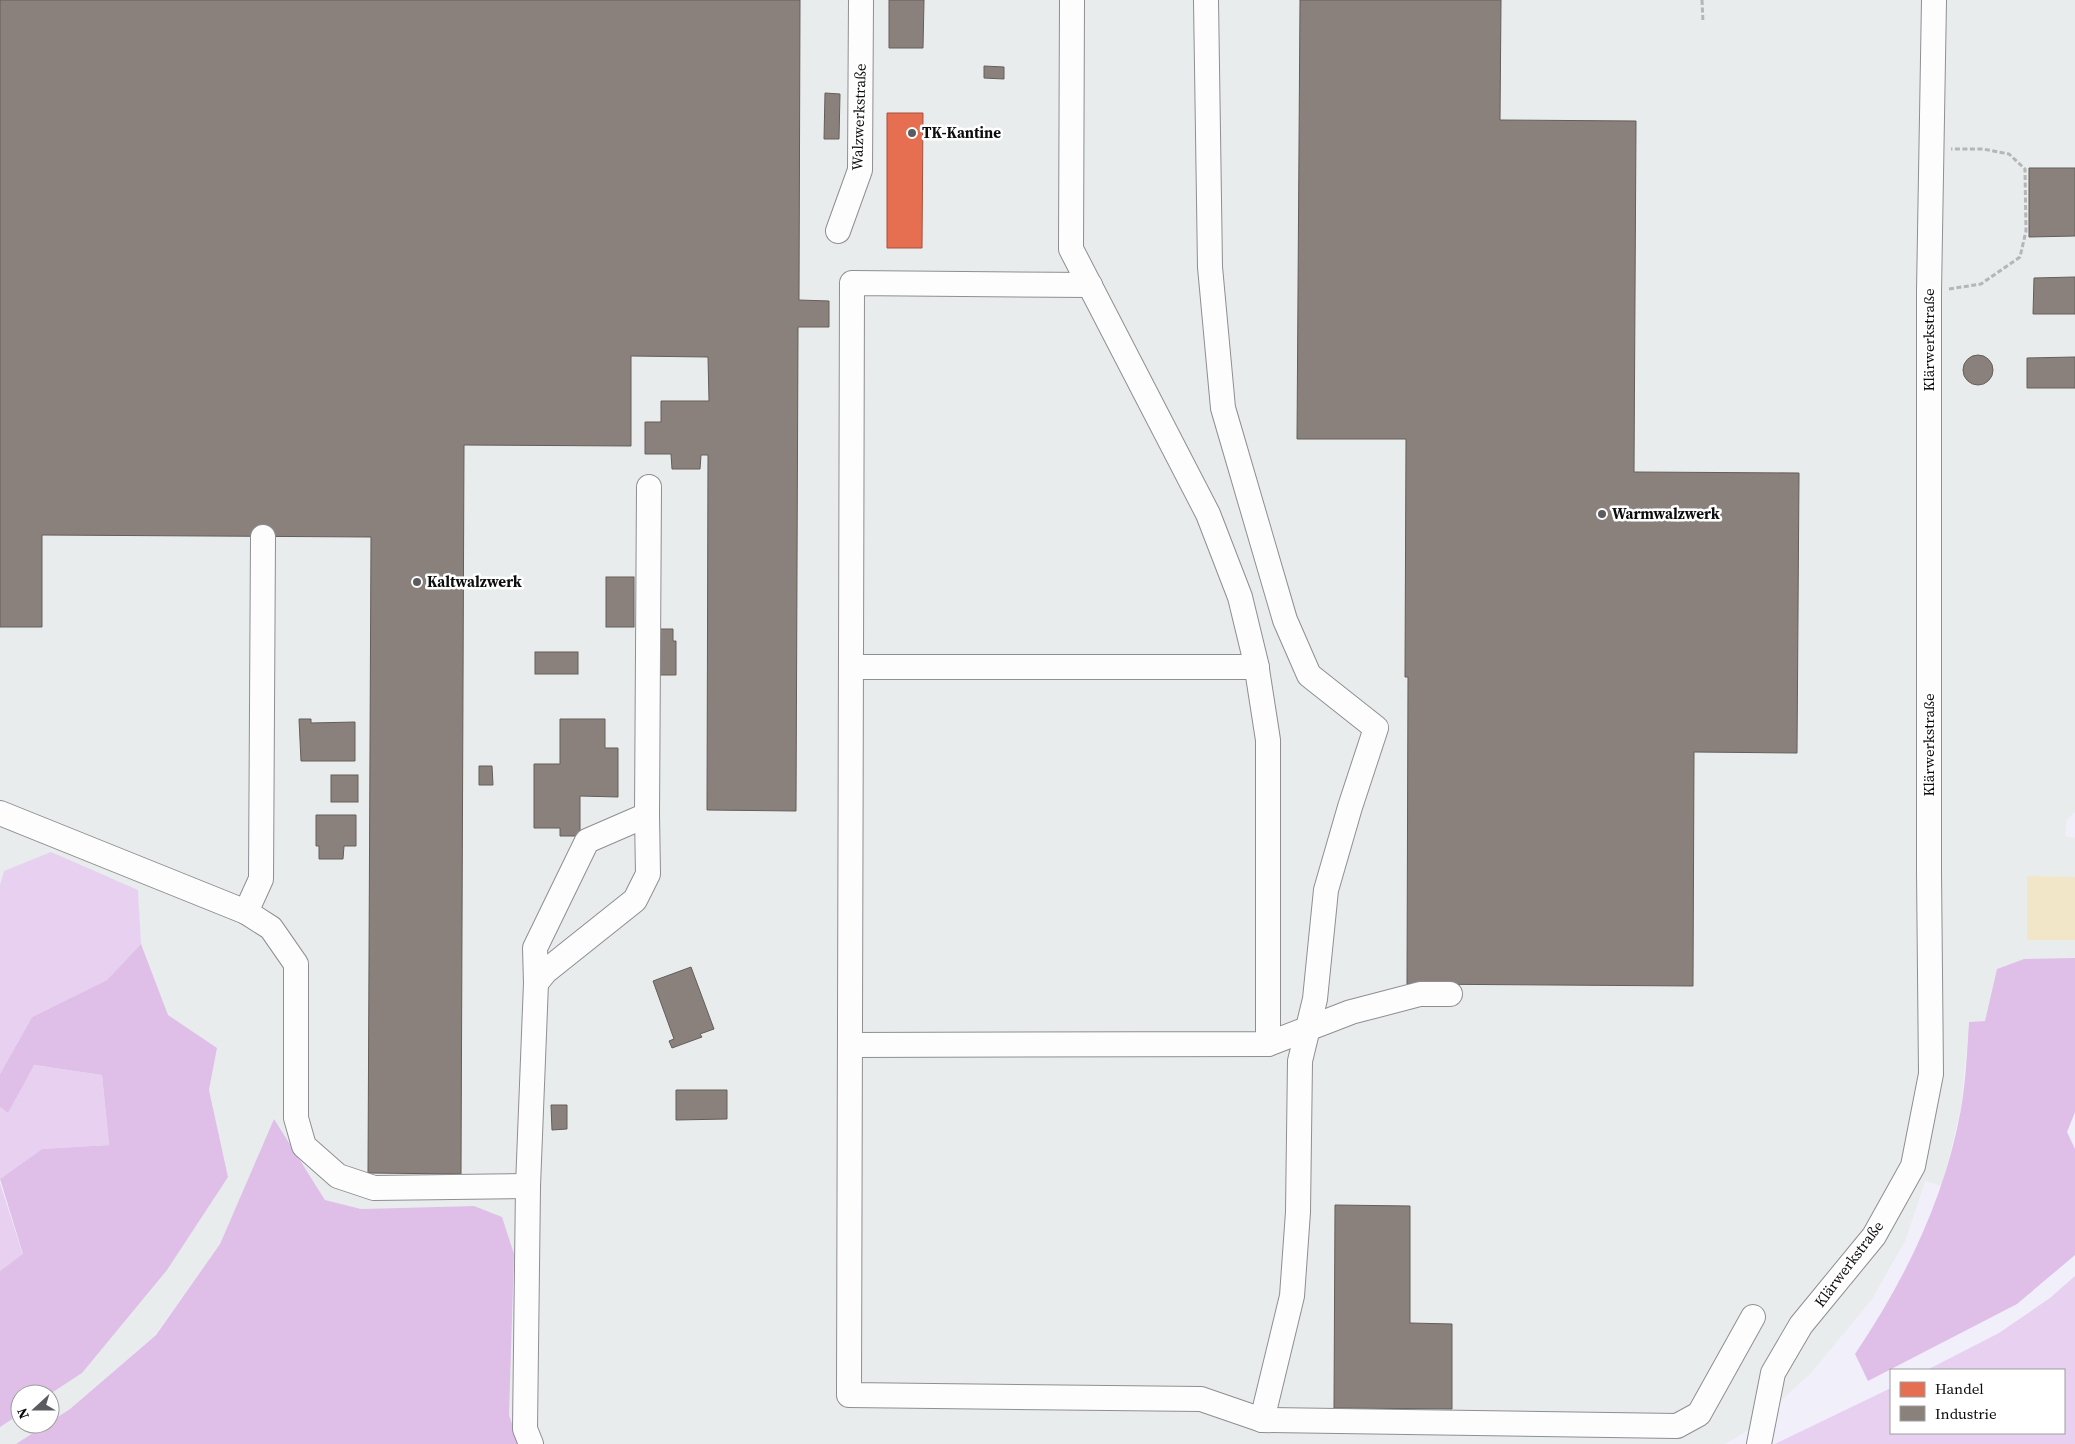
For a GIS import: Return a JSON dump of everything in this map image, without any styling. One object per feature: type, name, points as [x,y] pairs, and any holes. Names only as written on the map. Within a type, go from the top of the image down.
[{"type":"street","name":"Walzwerkstraße","points":[[838,231],[860,170],[862,0]]},
{"type":"street","points":[[1072,0],[1071,249],[1208,514],[1240,597],[1257,667],[1268,740],[1268,1044]]},
{"type":"street","points":[[1206,0],[1210,266],[1223,408],[1285,620],[1308,675],[1376,728],[1350,807],[1326,890],[1315,999],[1300,1061],[1298,1212],[1292,1296],[1262,1420]]},
{"type":"street","name":"Klärwerkstraße","points":[[1759,1444],[1773,1373],[1801,1325],[1874,1236],[1913,1166],[1931,1074],[1929,292],[1934,0]]},
{"type":"street","points":[[1090,285],[852,283],[849,1395],[1201,1399],[1262,1420],[1677,1426],[1699,1414],[1753,1316]]},
{"type":"street","points":[[536,983],[546,971],[635,900],[648,874],[649,487]]},
{"type":"street","points":[[246,912],[261,879],[263,537]]},
{"type":"street","points":[[851,667],[1257,667]]},
{"type":"street","points":[[0,813],[246,912],[271,928],[296,964],[296,1118],[304,1146],[338,1176],[374,1188],[528,1186]]},
{"type":"street","points":[[532,1444],[525,1429],[528,1186],[536,983],[535,948],[587,841],[647,815]]},
{"type":"street","points":[[850,1045],[1268,1044],[1360,1009],[1420,994],[1450,994]]},
{"type":"path","points":[[1702,0],[1703,22]]},
{"type":"path","points":[[1929,292],[1981,284],[2020,257],[2026,231],[2025,169],[2009,154],[1983,149],[1932,149]]},
{"type":"shaded area","points":[[0,0],[2075,0],[2075,812],[2067,820],[2065,836],[2075,838],[2075,958],[2024,959],[1997,969],[1985,1022],[1969,1022],[1961,1108],[1942,1186],[1925,1181],[1905,1241],[1872,1299],[1811,1373],[1747,1431],[1725,1444],[519,1444],[509,1415],[474,1206],[361,1209],[325,1200],[274,1119],[220,1244],[155,1335],[70,1409],[60,1416],[60,1387],[82,1373],[228,1177],[209,1090],[217,1048],[168,1015],[141,944],[138,890],[4,871],[0,885]]},
{"type":"shaded area","points":[[51,852],[138,890],[141,944],[107,980],[32,1017],[0,1074],[0,885],[4,871]]},
{"type":"shaded area","points":[[2027,876],[2075,877],[2075,940],[2027,940]]},
{"type":"shaded area","points":[[141,944],[168,1015],[217,1048],[209,1090],[228,1177],[167,1270],[82,1373],[60,1387],[60,1384],[10,1384],[10,1420],[0,1427],[0,1271],[23,1254],[0,1179],[42,1149],[109,1145],[102,1075],[34,1065],[8,1113],[0,1107],[0,1074],[32,1017],[107,980]]},
{"type":"shaded area","points":[[2075,958],[2075,1112],[2067,1132],[2075,1149],[2075,1255],[2017,1304],[1868,1381],[1855,1354],[1890,1297],[1921,1237],[1945,1174],[1961,1109],[1969,1022],[1985,1021],[1997,969],[2024,959]]},
{"type":"shaded area","points":[[33,1065],[102,1075],[109,1145],[42,1149],[0,1179],[0,1107],[8,1113]]},
{"type":"shaded area","points":[[274,1119],[325,1200],[361,1209],[474,1206],[502,1217],[514,1254],[509,1415],[519,1444],[16,1444],[32,1434],[60,1434],[60,1416],[156,1335],[220,1244]]},
{"type":"shaded area","points":[[0,1183],[23,1255],[0,1271]]},
{"type":"shaded area","points":[[2075,1276],[2075,1444],[1775,1444],[1890,1388],[1890,1434],[2065,1434],[2065,1369],[1929,1369],[1999,1333],[2050,1298]]},
{"type":"shaded area","points":[[10,1420],[10,1434],[32,1434],[16,1444],[0,1444],[0,1427]]},
{"type":"building: Handel","points":[[887,113],[923,113],[922,248],[887,248]]},
{"type":"building: Industrie","name":"Kaltwalzwerk","points":[[0,0],[800,0],[799,300],[829,301],[829,327],[798,327],[796,811],[707,810],[708,455],[701,455],[700,469],[672,469],[671,454],[645,454],[645,422],[661,422],[661,401],[709,401],[708,357],[631,356],[631,446],[464,445],[461,1174],[368,1173],[371,537],[42,535],[42,627],[0,627]]},
{"type":"building: Industrie","points":[[889,0],[924,0],[923,48],[889,48]]},
{"type":"building: Industrie","name":"Warmwalzwerk","points":[[1300,0],[1501,0],[1500,120],[1636,121],[1634,472],[1799,473],[1797,753],[1694,752],[1693,986],[1407,984],[1408,677],[1405,677],[1406,439],[1297,439]]},
{"type":"building: Industrie","points":[[984,66],[1004,67],[1004,79],[984,78]]},
{"type":"building: Industrie","points":[[825,93],[840,94],[839,139],[824,139]]},
{"type":"building: Industrie","points":[[2029,168],[2075,168],[2075,236],[2029,237]]},
{"type":"building: Industrie","points":[[2075,277],[2075,314],[2033,314],[2034,278]]},
{"type":"building: Industrie","points":[[1978,355],[1989,359],[1993,370],[1989,381],[1978,385],[1967,381],[1963,370],[1967,359]]},
{"type":"building: Industrie","points":[[2075,357],[2075,388],[2027,388],[2027,358]]},
{"type":"building: Industrie","points":[[606,577],[634,577],[634,627],[606,627]]},
{"type":"building: Industrie","points":[[655,629],[673,629],[673,641],[676,641],[676,675],[651,675]]},
{"type":"building: Industrie","points":[[535,652],[578,652],[578,674],[535,674]]},
{"type":"building: Industrie","points":[[299,719],[311,719],[311,723],[355,722],[355,761],[301,761]]},
{"type":"building: Industrie","points":[[560,719],[605,719],[605,748],[618,748],[618,797],[580,796],[580,836],[560,836],[560,828],[534,828],[534,764],[560,764]]},
{"type":"building: Industrie","points":[[479,766],[492,766],[493,785],[479,785]]},
{"type":"building: Industrie","points":[[331,775],[358,775],[358,802],[331,802]]},
{"type":"building: Industrie","points":[[316,815],[356,815],[356,846],[344,846],[343,859],[319,859],[319,846],[316,846]]},
{"type":"building: Industrie","points":[[691,967],[714,1029],[700,1034],[702,1037],[672,1048],[669,1041],[674,1039],[653,981]]},
{"type":"building: Industrie","points":[[676,1090],[727,1090],[727,1119],[676,1120]]},
{"type":"building: Industrie","points":[[551,1105],[567,1105],[567,1129],[552,1130]]},
{"type":"building: Industrie","points":[[1335,1205],[1410,1206],[1410,1323],[1452,1324],[1452,1409],[1334,1408]]},
{"type":"place","name":"TK-Kantine","points":[[912,133]]},
{"type":"place","name":"Warmwalzwerk","points":[[1602,514]]},
{"type":"place","name":"Kaltwalzwerk","points":[[417,582]]}]
